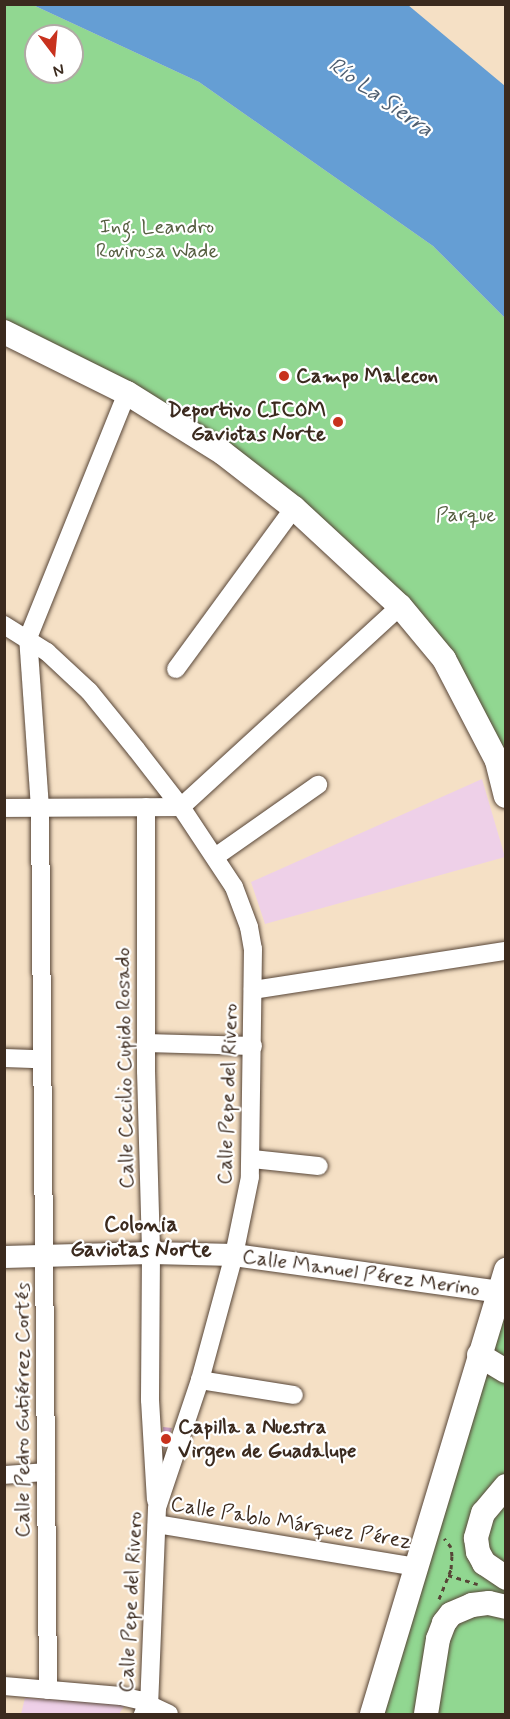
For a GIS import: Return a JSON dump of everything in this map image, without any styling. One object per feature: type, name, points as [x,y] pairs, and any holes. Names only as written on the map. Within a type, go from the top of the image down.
[{"type":"main road","points":[[4,332],[127,393],[223,453],[294,508],[400,606],[444,659],[497,761],[506,796]]},
{"type":"main road","points":[[372,1714],[479,1355],[504,1290]]},
{"type":"main road","points":[[479,1355],[506,1371]]},
{"type":"main road","points":[[506,1486],[483,1513],[476,1538],[478,1552],[484,1563],[506,1578]]},
{"type":"main road","points":[[426,1714],[438,1639],[444,1623],[451,1614],[472,1605],[489,1603],[505,1607]]},
{"type":"street","name":"Calle Pedro Gutiérrez Cortés","points":[[48,1690],[40,1059],[40,808],[28,638],[127,393]]},
{"type":"street","points":[[176,669],[294,508]]},
{"type":"street","points":[[4,808],[181,807],[400,606]]},
{"type":"street","name":"Calle Pepe del Rivero","points":[[4,625],[47,652],[89,691],[181,807],[239,897],[249,927],[253,949],[252,1159],[234,1255],[200,1380],[157,1516],[146,1709]]},
{"type":"street","points":[[215,857],[318,784]]},
{"type":"street","name":"Calle Cecilio Cupido Rosado","points":[[146,807],[146,1043],[151,1253],[150,1400],[157,1516]]},
{"type":"street","points":[[254,990],[506,951]]},
{"type":"street","points":[[146,1043],[253,1046]]},
{"type":"street","points":[[4,1058],[40,1059]]},
{"type":"street","points":[[252,1159],[319,1166]]},
{"type":"street","name":"Calle Manuel Pérez Merino","points":[[4,1257],[151,1253],[234,1255],[504,1290]]},
{"type":"street","points":[[200,1380],[294,1395]]},
{"type":"street","points":[[4,1475],[46,1472]]},
{"type":"street","name":"Calle Pablo Márquez Pérez","points":[[157,1516],[417,1567]]},
{"type":"street","points":[[4,1686],[121,1696],[146,1709],[170,1714]]},
{"type":"path","points":[[429,1525],[446,1540],[452,1556],[450,1569],[435,1607]]},
{"type":"shaded area","points":[[482,779],[505,857],[265,924],[251,882]]},
{"type":"shaded area","points":[[25,1698],[125,1705],[119,1714],[21,1714]]},
{"type":"green space","name":"Ing. Leandro Rovirosa Wade","points":[[4,5],[33,5],[74,24],[24,24],[24,84],[84,84],[84,29],[199,82],[433,246],[505,318],[505,796],[444,659],[294,508],[5,332]]},
{"type":"green space","points":[[505,1270],[505,1714],[371,1714]]},
{"type":"water","name":"Río La Sierra","points":[[33,5],[408,5],[505,86],[505,318],[433,246],[199,82],[84,29],[84,24],[74,24]]},
{"type":"building","points":[[163,1427],[172,1428],[164,1451]]},
{"type":"place","name":"Campo Malecon","points":[[284,376]]},
{"type":"place","name":"Deportivo CICOM Gaviotas Norte","points":[[338,422]]},
{"type":"place","name":"Capilla a Nuestra Virgen de Guadalupe","points":[[166,1439]]},
{"type":"district","name":"Colonia Gaviotas Norte","points":[[141,1238]]},
{"type":"park label","name":"Parque","points":[[466,515]]}]
